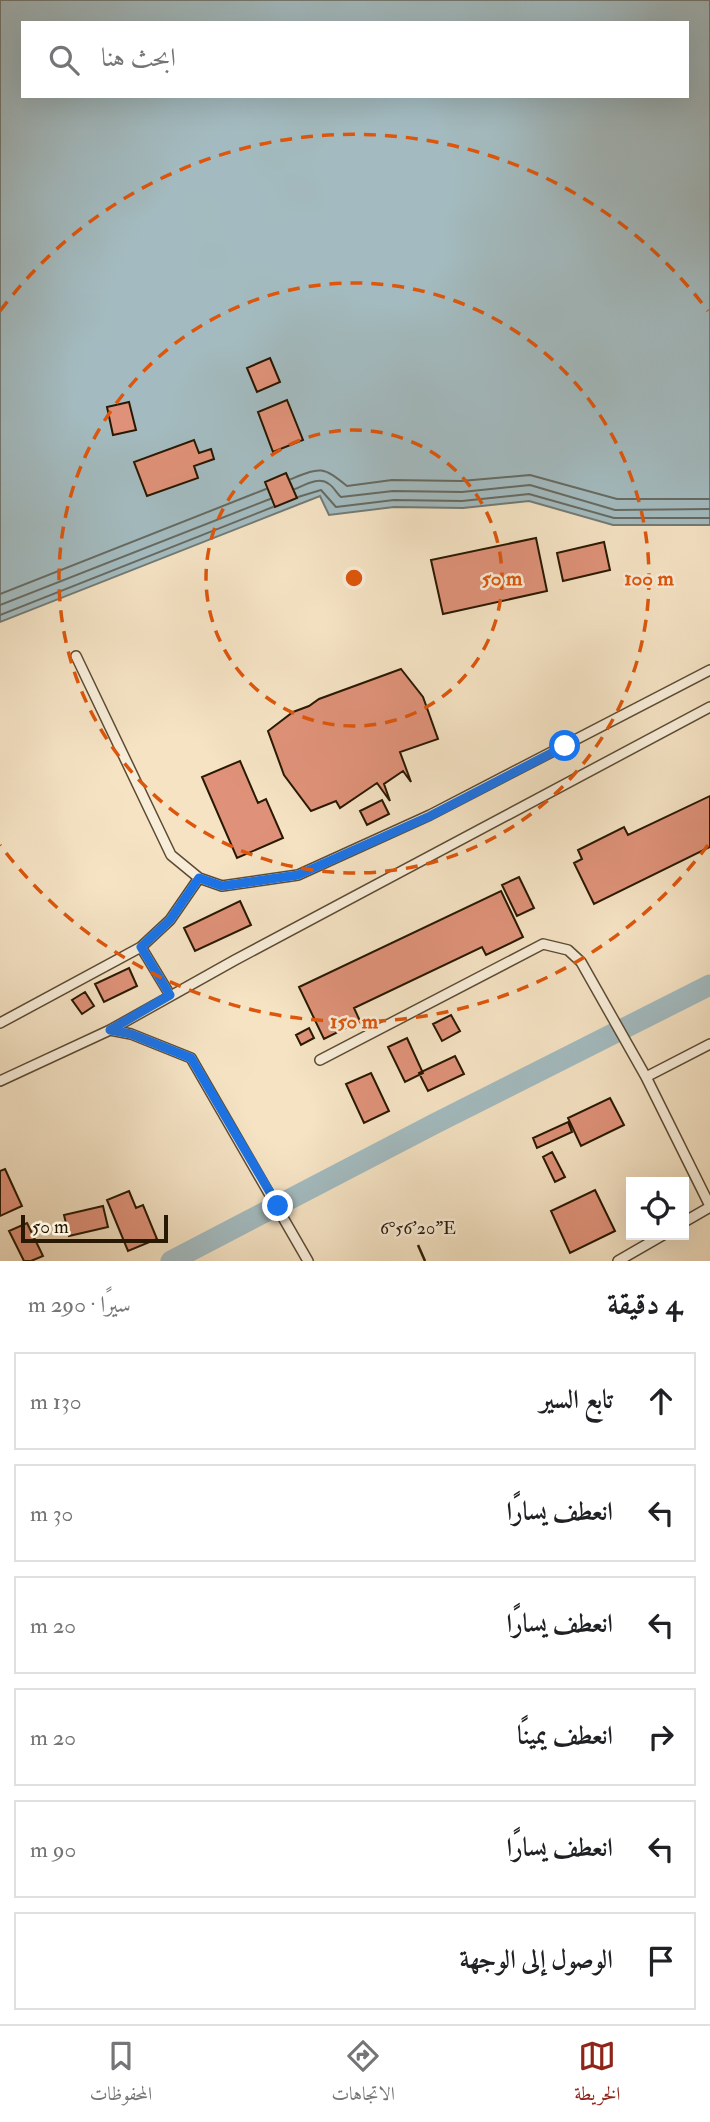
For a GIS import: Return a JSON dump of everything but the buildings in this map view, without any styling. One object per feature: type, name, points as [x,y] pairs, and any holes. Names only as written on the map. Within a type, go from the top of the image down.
[{"type":"lane","points":[[76,656],[171,855],[199,878],[222,886],[298,875],[430,816],[710,670]]},
{"type":"lane","points":[[0,1082],[110,1030],[170,995],[710,707]]},
{"type":"lane","points":[[0,1023],[141,947],[170,920],[199,878]]},
{"type":"lane","points":[[320,1060],[543,944],[568,950],[581,962],[646,1077],[710,1206],[689,1219]]},
{"type":"lane","points":[[141,947],[170,995]]},
{"type":"lane","points":[[110,1030],[131,1034],[191,1058],[308,1261]]},
{"type":"lane","points":[[646,1077],[710,1044]]},
{"type":"lane","points":[[618,1261],[654,1240]]},
{"type":"water","points":[[0,0],[710,0],[710,525],[613,525],[529,501],[463,508],[394,507],[329,515],[320,496],[0,622]]},
{"type":"waterway","points":[[171,1261],[710,985]]},
{"type":"route","points":[[278,1206],[191,1058],[131,1034],[110,1030],[170,995],[141,947],[170,920],[199,878],[222,886],[298,875],[430,816],[565,746]]}]
